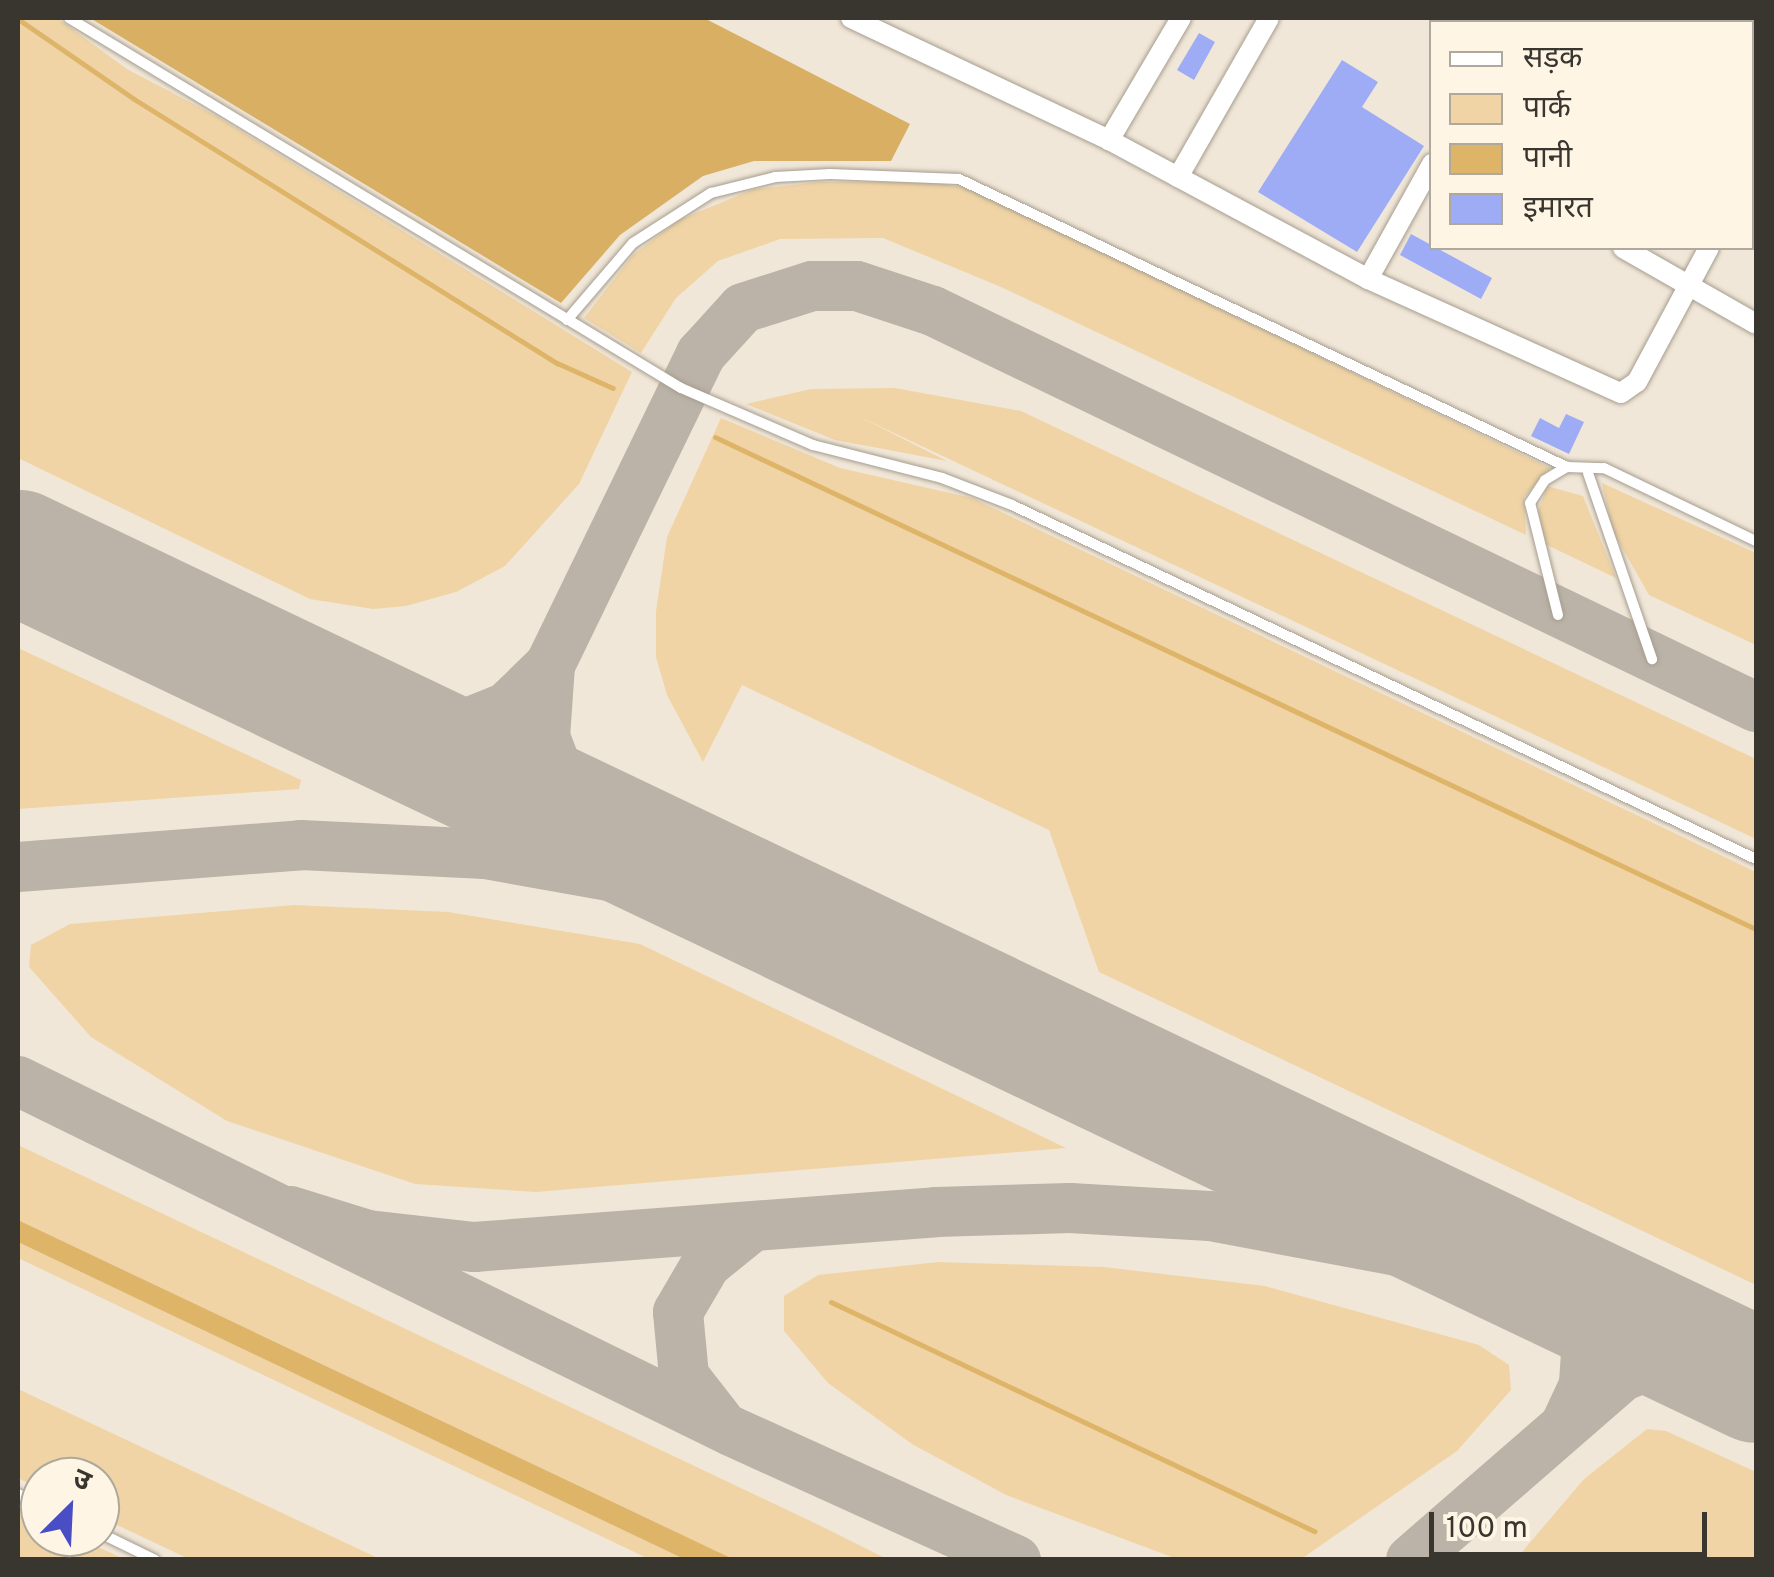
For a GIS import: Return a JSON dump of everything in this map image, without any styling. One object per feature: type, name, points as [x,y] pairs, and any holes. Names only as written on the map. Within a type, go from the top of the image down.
[{"type":"street","points":[[851,18],[1109,140],[1368,278],[1621,393],[1637,382],[1707,250]]},
{"type":"street","points":[[1109,140],[1181,18]]},
{"type":"street","points":[[1178,178],[1268,18]]},
{"type":"street","points":[[1368,278],[1429,169]]},
{"type":"street","points":[[1626,250],[1756,324]]},
{"type":"lane","points":[[69,18],[697,395],[813,445],[921,471],[1012,506],[1756,858]]},
{"type":"lane","points":[[567,320],[633,243],[712,193],[811,175],[959,179],[1566,468],[1588,473],[1604,468],[1756,542]]},
{"type":"lane","points":[[1558,615],[1530,504],[1545,480],[1566,468]]},
{"type":"lane","points":[[1588,473],[1652,660]]},
{"type":"lane","points":[[120,1544],[154,1560]]},
{"type":"green space","points":[[18,18],[57,18],[127,69],[218,117],[632,372],[579,484],[505,566],[456,592],[406,606],[373,609],[310,599],[18,458]]},
{"type":"green space","points":[[1722,18],[1726,20],[1538,20]]},
{"type":"green space","points":[[820,182],[932,182],[972,189],[1550,468],[1524,497],[1526,535],[1001,287],[883,238],[780,239],[718,261],[676,298],[641,353],[584,318],[633,255],[679,220],[754,189]]},
{"type":"green space","points":[[895,388],[1021,411],[1756,759],[1756,839],[860,417],[947,461],[835,440],[746,404],[811,389]]},
{"type":"green space","points":[[721,418],[840,468],[972,498],[1756,872],[1756,1285],[1099,972],[1049,830],[742,685],[703,762],[667,695],[656,657],[656,611],[667,537]]},
{"type":"green space","points":[[1602,483],[1756,553],[1756,645],[1649,595],[1612,530]]},
{"type":"green space","points":[[1547,486],[1583,496],[1616,578],[1545,544],[1538,512]]},
{"type":"green space","points":[[18,648],[301,780],[299,789],[18,809]]},
{"type":"green space","points":[[294,905],[448,912],[640,944],[1066,1148],[536,1192],[415,1184],[227,1121],[91,1037],[29,967],[31,945],[70,924]]},
{"type":"green space","points":[[18,1145],[887,1559],[733,1559],[18,1220]]},
{"type":"green space","points":[[18,1242],[684,1559],[649,1559],[18,1258]]},
{"type":"green space","points":[[938,1262],[1104,1267],[1265,1286],[1479,1345],[1509,1365],[1511,1390],[1457,1451],[1304,1557],[1177,1559],[1006,1495],[912,1444],[828,1383],[784,1331],[784,1296],[818,1275]]},
{"type":"green space","points":[[18,1389],[380,1559],[189,1559],[120,1526],[120,1457],[20,1457],[18,1478]]},
{"type":"green space","points":[[1647,1429],[1666,1431],[1756,1472],[1756,1559],[1516,1559],[1584,1479]]},
{"type":"green space","points":[[18,1508],[20,1557],[124,1559],[18,1559]]},
{"type":"shaded area","points":[[90,18],[704,18],[910,124],[891,161],[754,161],[703,176],[620,235],[561,303]]},
{"type":"water","points":[[18,1220],[733,1559],[684,1559],[18,1242]]},
{"type":"building","points":[[1199,33],[1215,42],[1194,80],[1177,70]]},
{"type":"building","points":[[1342,60],[1378,82],[1362,107],[1424,146],[1357,252],[1258,192]]},
{"type":"building","points":[[1411,234],[1429,244],[1429,250],[1440,250],[1492,278],[1481,299],[1400,255]]},
{"type":"building","points":[[1566,414],[1584,422],[1569,454],[1531,436],[1540,418],[1559,428]]},
{"type":"waterway","points":[[18,19],[134,99],[557,363],[613,388]]},
{"type":"waterway","points":[[715,437],[1756,929]]},
{"type":"waterway","points":[[831,1302],[1314,1531]]},
{"type":"taxiway","points":[[659,857],[604,827],[564,787],[545,737],[550,665],[701,354],[743,308],[812,286],[857,286],[933,311],[1756,707]]},
{"type":"taxiway","points":[[337,704],[415,727],[460,726],[507,707],[550,665]]},
{"type":"taxiway","points":[[18,867],[301,845],[485,854],[647,883],[878,960]]},
{"type":"taxiway","points":[[18,1081],[731,1431],[1016,1560]]},
{"type":"taxiway","points":[[291,1211],[368,1235],[474,1247],[936,1212],[1070,1208],[1210,1216],[1434,1258],[1678,1344]]},
{"type":"taxiway","points":[[719,1421],[684,1376],[678,1312],[706,1264],[753,1226]]},
{"type":"taxiway","points":[[1550,1287],[1575,1315],[1586,1354],[1584,1385],[1567,1421]]},
{"type":"taxiway","points":[[1411,1560],[1623,1376],[1665,1360],[1720,1363]]},
{"type":"runway","points":[[18,552],[1756,1380]]}]
